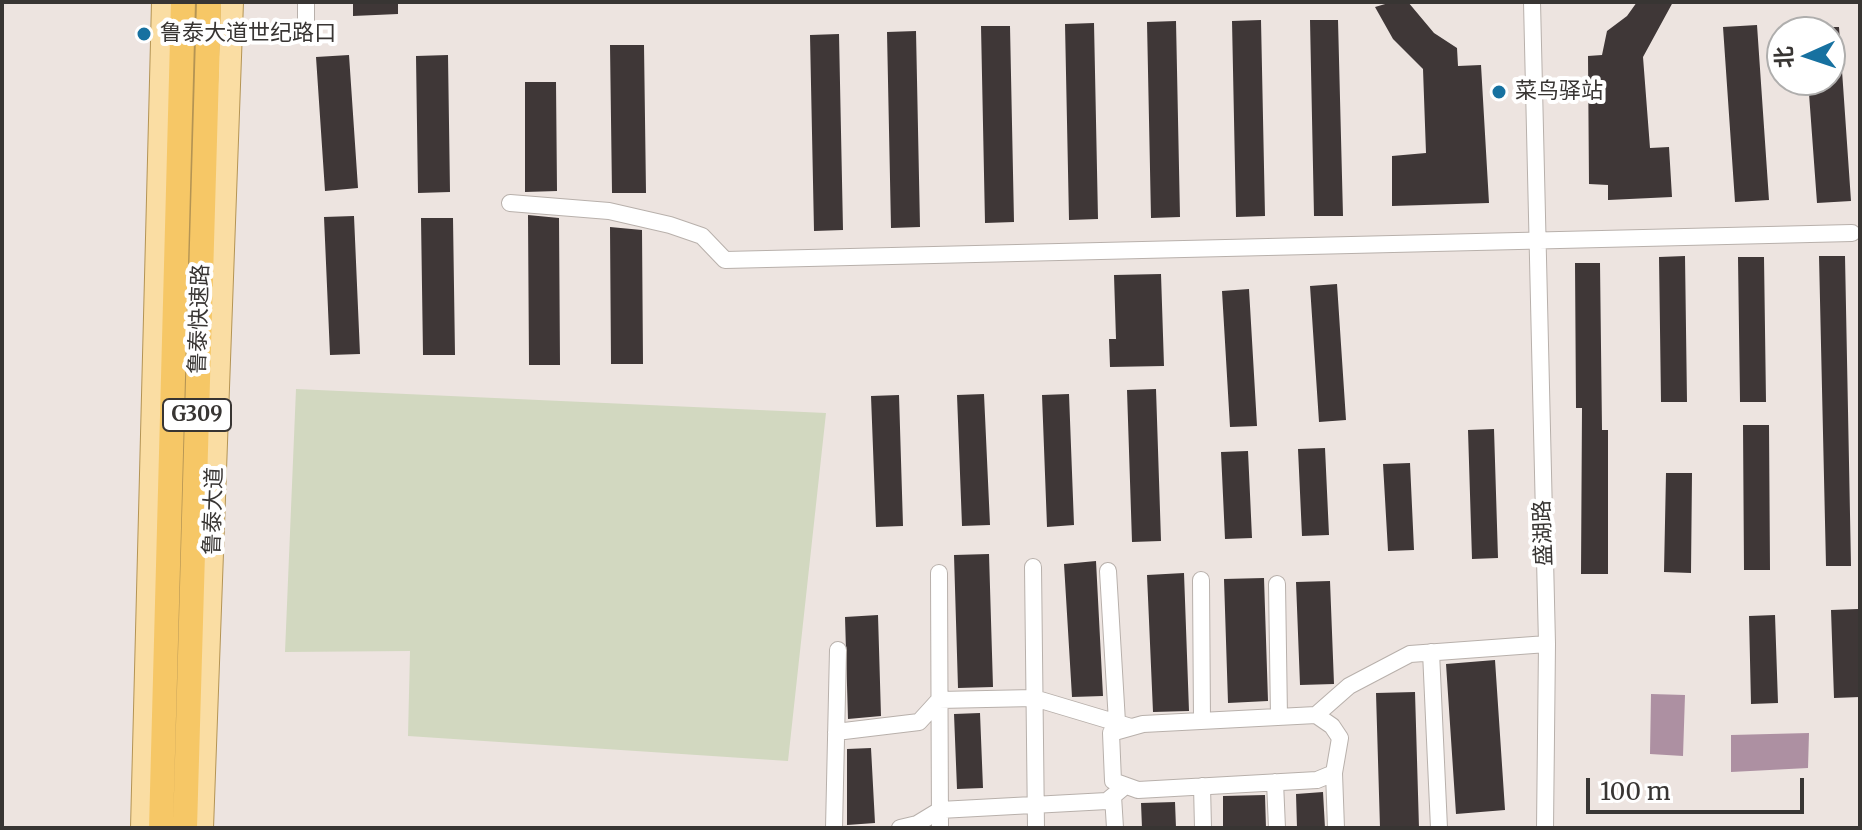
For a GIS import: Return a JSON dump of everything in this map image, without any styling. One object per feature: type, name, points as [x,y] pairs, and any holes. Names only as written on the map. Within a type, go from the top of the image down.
[{"type":"highway","name":"鲁泰快速路","points":[[161,828],[183,2]]},
{"type":"highway","name":"鲁泰快速路","points":[[185,828],[209,2]]},
{"type":"main road","points":[[142,828],[163,2]]},
{"type":"main road","name":"鲁泰大道","points":[[202,828],[232,2]]},
{"type":"street","points":[[231,34],[306,33],[306,2]]},
{"type":"street","name":"盛湖路","points":[[1532,2],[1535,238],[1547,644],[1545,828]]},
{"type":"street","points":[[510,203],[609,211],[670,225],[702,236],[725,260],[1535,238],[1852,233]]},
{"type":"street","points":[[1033,567],[1036,828]]},
{"type":"street","points":[[1108,571],[1124,725]]},
{"type":"street","points":[[939,573],[940,828]]},
{"type":"street","points":[[1201,580],[1202,721]]},
{"type":"street","points":[[1277,584],[1279,717]]},
{"type":"street","points":[[1316,715],[1349,686],[1410,654],[1547,644]]},
{"type":"street","points":[[834,828],[838,650]]},
{"type":"street","points":[[1431,652],[1439,828]]},
{"type":"street","points":[[836,732],[919,722],[939,700],[1034,698],[1124,725],[1316,715],[1332,726],[1340,738],[1334,773],[1336,828]]},
{"type":"street","points":[[1115,828],[1119,791],[1113,781],[1111,733],[1124,725]]},
{"type":"street","points":[[900,828],[917,824],[940,810],[1107,801],[1119,791],[1317,780],[1334,773]]},
{"type":"street","points":[[1275,782],[1277,828]]},
{"type":"street","points":[[1202,786],[1203,828]]},
{"type":"green space","points":[[296,389],[826,413],[788,761],[408,736],[410,651],[285,652]]},
{"type":"shaded area","points":[[1651,694],[1685,695],[1683,756],[1650,754]]},
{"type":"shaded area","points":[[1809,733],[1808,768],[1731,772],[1731,735]]},
{"type":"building","points":[[353,2],[398,2],[398,14],[353,16]]},
{"type":"building","points":[[1408,2],[1434,33],[1457,48],[1458,66],[1481,65],[1489,203],[1392,206],[1392,156],[1426,153],[1423,69],[1393,39],[1375,7]]},
{"type":"building","points":[[1637,2],[1673,2],[1643,57],[1650,148],[1669,147],[1672,197],[1608,200],[1608,185],[1589,184],[1588,56],[1602,55],[1607,31],[1627,16]]},
{"type":"building","points":[[1261,20],[1265,216],[1236,217],[1232,21]]},
{"type":"building","points":[[1310,20],[1338,20],[1343,216],[1314,216]]},
{"type":"building","points":[[1176,21],[1180,217],[1151,218],[1147,22]]},
{"type":"building","points":[[1094,23],[1098,219],[1069,220],[1065,24]]},
{"type":"building","points":[[1757,25],[1769,200],[1735,202],[1723,27]]},
{"type":"building","points":[[981,26],[1010,26],[1014,222],[985,223]]},
{"type":"building","points":[[916,31],[920,227],[891,228],[887,32]]},
{"type":"building","points":[[839,34],[843,230],[814,231],[810,35]]},
{"type":"building","points":[[610,45],[644,45],[646,193],[612,193]]},
{"type":"building","points":[[349,55],[358,188],[325,191],[316,57]]},
{"type":"building","points":[[448,55],[450,192],[418,193],[416,56]]},
{"type":"building","points":[[525,82],[556,82],[557,191],[525,192]]},
{"type":"building","points":[[1809,96],[1844,96],[1851,201],[1817,203]]},
{"type":"building","points":[[528,215],[559,218],[560,365],[529,365]]},
{"type":"building","points":[[354,216],[360,354],[330,355],[324,217]]},
{"type":"building","points":[[421,218],[453,218],[455,355],[423,355]]},
{"type":"building","points":[[610,227],[642,230],[643,364],[611,364]]},
{"type":"building","points":[[1685,256],[1687,402],[1661,402],[1659,257]]},
{"type":"building","points":[[1819,256],[1845,256],[1851,566],[1826,566]]},
{"type":"building","points":[[1738,257],[1764,257],[1766,402],[1740,402]]},
{"type":"building","points":[[1575,263],[1600,263],[1602,430],[1608,430],[1608,574],[1581,574],[1582,408],[1576,408]]},
{"type":"building","points":[[1161,274],[1164,366],[1110,367],[1109,339],[1116,339],[1114,275]]},
{"type":"building","points":[[1337,284],[1346,420],[1319,422],[1310,286]]},
{"type":"building","points":[[1249,289],[1257,426],[1230,427],[1222,291]]},
{"type":"building","points":[[1156,389],[1161,541],[1132,542],[1127,390]]},
{"type":"building","points":[[984,394],[990,525],[962,526],[957,395]]},
{"type":"building","points":[[1069,394],[1074,525],[1047,527],[1042,395]]},
{"type":"building","points":[[899,395],[903,526],[876,527],[871,396]]},
{"type":"building","points":[[1743,425],[1769,425],[1770,570],[1744,570]]},
{"type":"building","points":[[1494,429],[1498,558],[1472,559],[1468,430]]},
{"type":"building","points":[[1325,448],[1329,535],[1302,536],[1298,449]]},
{"type":"building","points":[[1248,451],[1252,538],[1225,539],[1221,452]]},
{"type":"building","points":[[1410,463],[1414,550],[1388,551],[1383,464]]},
{"type":"building","points":[[1666,473],[1692,473],[1691,573],[1664,572]]},
{"type":"building","points":[[989,554],[993,687],[958,688],[954,555]]},
{"type":"building","points":[[1096,561],[1103,696],[1072,697],[1064,564]]},
{"type":"building","points":[[1184,573],[1189,711],[1153,712],[1147,575]]},
{"type":"building","points":[[1264,578],[1268,701],[1228,703],[1224,579]]},
{"type":"building","points":[[1330,581],[1334,684],[1300,685],[1296,582]]},
{"type":"building","points":[[1858,609],[1860,697],[1834,698],[1831,610]]},
{"type":"building","points":[[878,615],[881,716],[848,719],[845,617]]},
{"type":"building","points":[[1775,615],[1778,703],[1751,704],[1749,616]]},
{"type":"building","points":[[1495,660],[1505,810],[1456,814],[1446,664]]},
{"type":"building","points":[[1415,692],[1419,828],[1380,828],[1376,693]]},
{"type":"building","points":[[980,713],[983,788],[957,789],[954,714]]},
{"type":"building","points":[[871,748],[875,823],[847,825],[847,749]]},
{"type":"building","points":[[1323,792],[1325,828],[1297,828],[1296,794]]},
{"type":"building","points":[[1265,795],[1266,828],[1223,828],[1223,796]]},
{"type":"building","points":[[1175,802],[1176,828],[1142,828],[1141,803]]},
{"type":"place","name":"鲁泰大道世纪路口","points":[[144,34]]},
{"type":"place","name":"菜鸟驿站","points":[[1499,92]]}]
